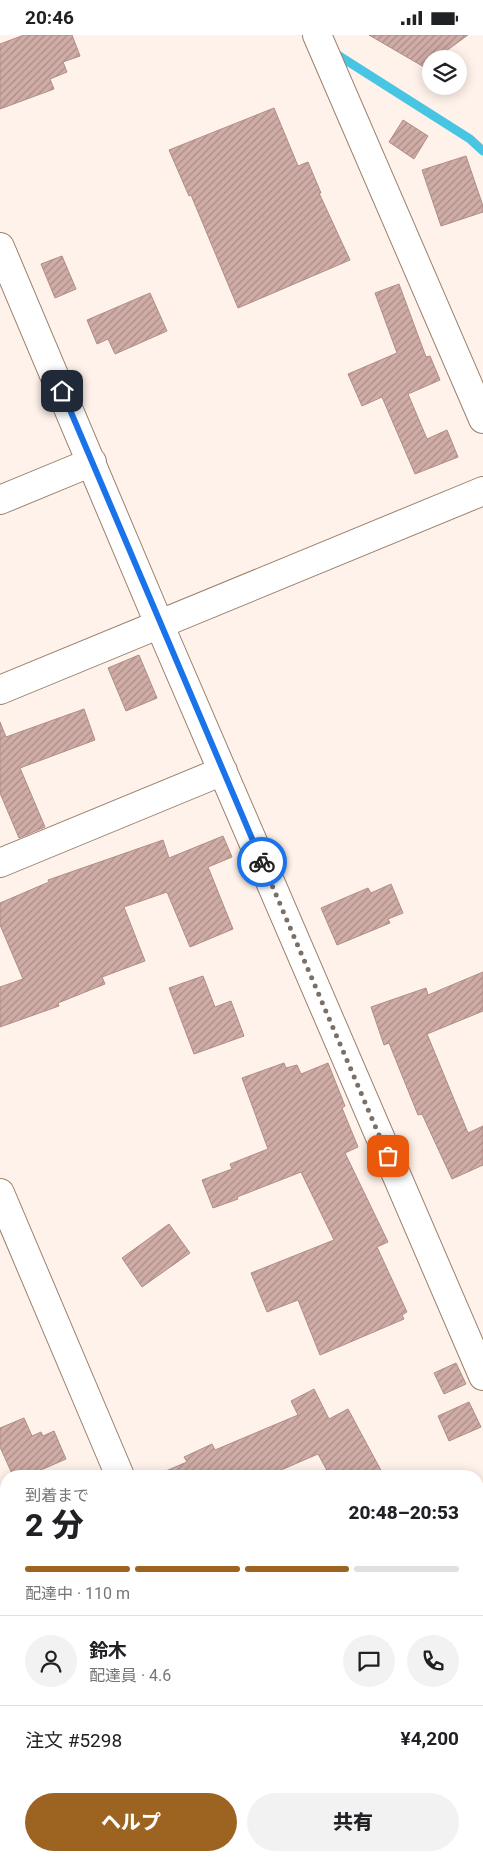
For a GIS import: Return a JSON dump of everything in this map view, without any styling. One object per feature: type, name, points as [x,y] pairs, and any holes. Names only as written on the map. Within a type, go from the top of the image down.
[{"type":"street","points":[[317,35],[483,419]]},
{"type":"street","points":[[0,247],[160,626],[483,1376]]},
{"type":"street","points":[[0,500],[92,462]]},
{"type":"street","points":[[0,690],[160,626],[483,491]]},
{"type":"street","points":[[0,863],[223,771]]},
{"type":"street","points":[[0,1193],[117,1470]]},
{"type":"building","points":[[24,35],[72,35],[80,56],[63,62],[67,72],[50,79],[54,89],[0,109],[0,44]]},
{"type":"building","points":[[369,35],[468,35],[447,50],[422,50],[422,66]]},
{"type":"building","points":[[274,108],[298,166],[308,162],[321,193],[319,193],[350,260],[238,308],[191,195],[189,196],[169,150]]},
{"type":"building","points":[[403,120],[428,136],[414,159],[389,142]]},
{"type":"building","points":[[466,156],[483,206],[483,212],[441,226],[422,170]]},
{"type":"building","points":[[62,256],[76,289],[55,298],[41,264]]},
{"type":"building","points":[[399,284],[426,357],[430,356],[440,380],[408,394],[427,439],[447,430],[458,457],[415,474],[382,397],[362,406],[348,374],[397,353],[375,293]]},
{"type":"building","points":[[150,293],[167,331],[115,354],[108,339],[97,344],[87,320]]},
{"type":"building","points":[[139,655],[157,698],[126,711],[108,668]]},
{"type":"building","points":[[84,709],[95,740],[20,768],[45,827],[19,838],[0,793],[0,722],[6,737]]},
{"type":"building","points":[[223,836],[232,857],[208,867],[233,929],[190,947],[167,892],[124,907],[145,961],[102,977],[105,984],[58,1003],[59,1006],[0,1027],[0,987],[23,979],[0,925],[0,903],[49,882],[48,880],[163,840],[169,858]]},
{"type":"building","points":[[391,884],[403,913],[388,919],[390,923],[337,945],[321,908],[368,888],[371,893]]},
{"type":"building","points":[[483,972],[483,1011],[427,1034],[468,1133],[483,1126],[483,1165],[452,1179],[422,1114],[418,1115],[389,1043],[384,1045],[371,1007],[426,988],[428,995]]},
{"type":"building","points":[[203,976],[215,1007],[231,1001],[244,1036],[194,1054],[169,988]]},
{"type":"building","points":[[284,1063],[286,1068],[297,1065],[301,1074],[328,1063],[345,1106],[342,1108],[358,1147],[345,1153],[388,1242],[377,1247],[407,1312],[402,1315],[404,1319],[320,1355],[298,1300],[267,1312],[251,1273],[334,1240],[301,1172],[213,1208],[202,1180],[232,1169],[230,1164],[268,1149],[242,1078]]},
{"type":"building","points":[[169,1224],[190,1253],[142,1287],[122,1258]]},
{"type":"building","points":[[456,1363],[466,1384],[444,1394],[434,1373]]},
{"type":"building","points":[[314,1389],[329,1419],[348,1409],[381,1470],[327,1470],[318,1454],[281,1470],[168,1470],[187,1462],[184,1457],[212,1444],[215,1450],[298,1415],[291,1401]]},
{"type":"building","points":[[469,1402],[481,1427],[449,1441],[438,1416]]},
{"type":"building","points":[[24,1418],[32,1436],[41,1432],[43,1436],[54,1431],[66,1459],[41,1470],[10,1470],[0,1447],[0,1428]]},
{"type":"waterway","points":[[333,52],[470,139],[483,151]]},
{"type":"way so far","points":[[262,862],[388,1156]]},
{"type":"route","points":[[62,391],[262,862]]}]
